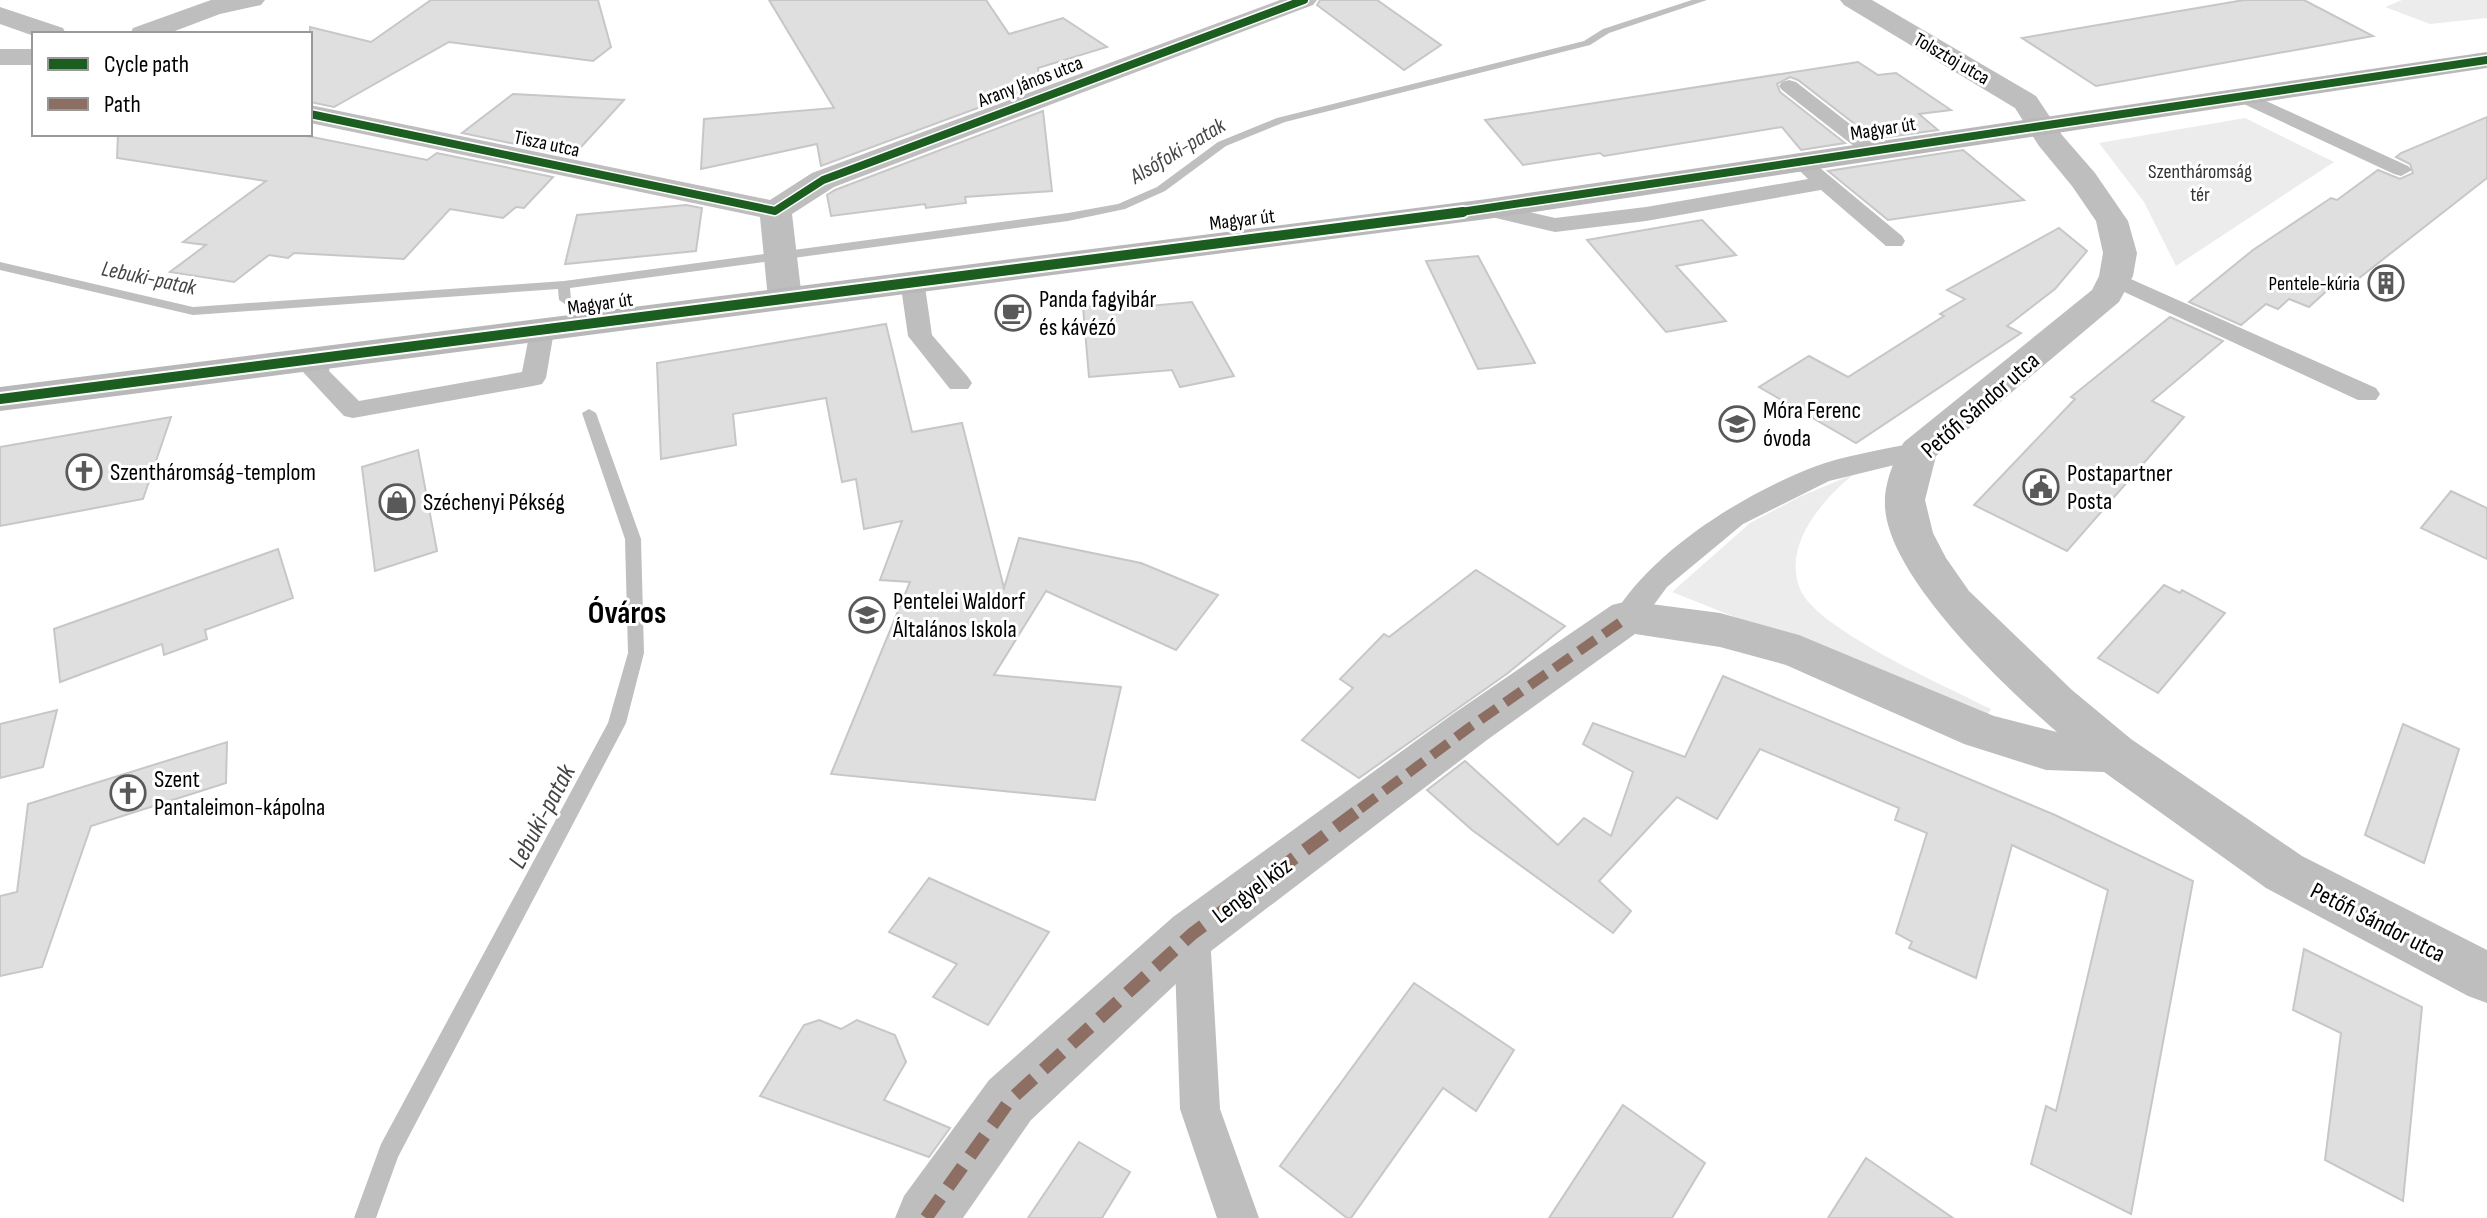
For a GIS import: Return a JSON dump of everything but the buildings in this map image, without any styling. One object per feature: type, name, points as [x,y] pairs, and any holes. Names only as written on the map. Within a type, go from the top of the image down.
[{"type":"street","points":[[148,32],[214,7],[252,0]]},
{"type":"street","name":"Arany János utca","points":[[776,226],[823,180],[1304,0]]},
{"type":"street","name":"Tolsztoj utca","points":[[1859,1],[2026,102],[2041,125]]},
{"type":"street","points":[[0,15],[47,32]]},
{"type":"street","points":[[0,57],[32,57]]},
{"type":"street","name":"Magyar út","points":[[0,399],[542,331],[784,288],[912,280],[1487,209],[2487,60]]},
{"type":"street","name":"Tisza utca","points":[[312,114],[776,226]]},
{"type":"street","points":[[2041,125],[2112,221],[2120,253],[2115,279]]},
{"type":"street","points":[[776,226],[784,288]]},
{"type":"street","name":"Petőfi Sándor utca","points":[[2115,279],[2107,295],[2083,318],[1918,451],[1905,500],[1912,533],[1929,566],[1954,602],[2055,703],[2114,753],[2284,872],[2487,978]]},
{"type":"street","points":[[1628,617],[1720,630],[1799,652],[1981,731],[2046,751],[2114,753]]},
{"type":"street","name":"Lengyel köz","points":[[926,1218],[1010,1100],[1192,934],[1470,727],[1628,617]]},
{"type":"lane","points":[[1789,86],[1871,150]]},
{"type":"lane","points":[[2240,95],[2401,170]]},
{"type":"lane","points":[[1801,162],[1894,241]]},
{"type":"lane","points":[[1487,209],[1555,225],[1646,214],[1825,183]]},
{"type":"lane","points":[[2115,279],[2367,394]]},
{"type":"lane","points":[[912,280],[920,336],[959,383]]},
{"type":"lane","points":[[320,357],[316,372],[353,410],[533,378],[542,331]]},
{"type":"lane","points":[[1628,617],[1657,580],[1733,517],[1821,474],[1918,451]]},
{"type":"lane","points":[[1192,934],[1200,1109],[1238,1218]]},
{"type":"green space","points":[[2402,0],[2487,0],[2487,18],[2430,24],[2385,7]]},
{"type":"green space","name":"Szentháromság tér","points":[[2245,118],[2334,162],[2176,266],[2144,202],[2099,143]]},
{"type":"green space","points":[[1854,474],[1830,496],[1801,540],[1796,556],[1800,589],[1811,605],[1831,622],[1886,656],[1991,709],[1986,717],[1672,592],[1750,523],[1799,497]]},
{"type":"waterway","name":"Alsófoki-patak","points":[[564,285],[1068,217],[1121,207],[1161,189],[1222,144],[1281,120],[1587,43],[1606,31],[1702,0]]},
{"type":"waterway","name":"Lebuki-patak","points":[[0,266],[193,311],[564,285]]},
{"type":"waterway","name":"Lebuki-patak","points":[[564,285],[565,300]]},
{"type":"waterway","name":"Lebuki-patak","points":[[365,1218],[389,1152],[617,723],[636,653],[633,539],[589,413]]},
{"type":"marked path","points":[[926,1218],[1010,1100],[1192,934],[1470,727],[1628,617]]},
{"type":"cycle path","points":[[312,114],[775,211],[823,180],[1304,0]]},
{"type":"cycle path","points":[[0,399],[1487,209],[2487,60]]},
{"type":"place","name":"Pentele-kúria","points":[[2386,283]]},
{"type":"place","name":"Panda fagyibár és kávézó","points":[[1013,313]]},
{"type":"place","name":"Móra Ferenc óvoda","points":[[1737,424]]},
{"type":"place","name":"Szentháromság-templom","points":[[84,472]]},
{"type":"place","name":"Postapartner Posta","points":[[2041,487]]},
{"type":"place","name":"Széchenyi Pékség","points":[[397,502]]},
{"type":"place","name":"Pentelei Waldorf Általános Iskola","points":[[867,615]]},
{"type":"place","name":"Szent Pantaleimon-kápolna","points":[[128,793]]},
{"type":"district","name":"Óváros","points":[[627,612]]}]
